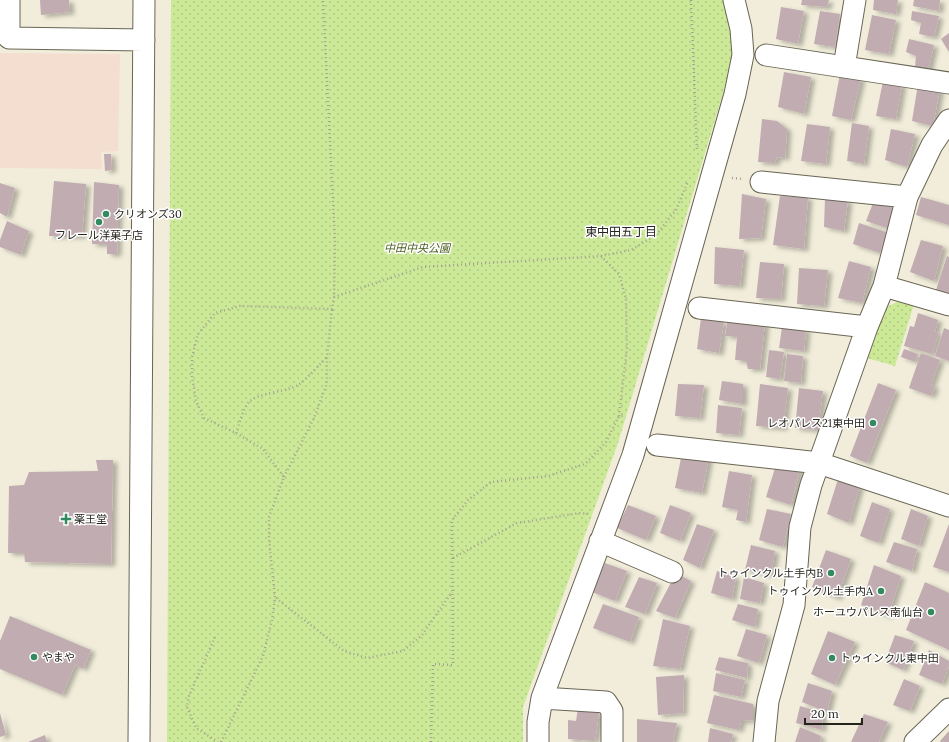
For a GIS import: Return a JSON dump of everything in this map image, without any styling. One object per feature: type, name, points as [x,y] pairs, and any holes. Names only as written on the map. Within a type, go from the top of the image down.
[{"type":"street","points":[[9,0],[8,38],[144,40]]},
{"type":"street","points":[[139,742],[144,0]]},
{"type":"street","points":[[538,742],[538,722],[542,698],[633,455],[735,94],[743,55],[741,29],[734,0]]},
{"type":"street","points":[[844,67],[855,0]]},
{"type":"street","points":[[766,55],[949,83]]},
{"type":"street","points":[[764,742],[768,701],[794,605],[800,527],[811,485],[867,327],[884,286],[907,197],[932,145],[949,120]]},
{"type":"street","points":[[761,182],[907,197]]},
{"type":"street","points":[[884,286],[949,305]]},
{"type":"street","points":[[700,308],[867,327]]},
{"type":"street","points":[[657,445],[819,463],[949,506]]},
{"type":"street","points":[[600,542],[672,572]]},
{"type":"street","points":[[542,698],[606,702],[612,711],[612,742]]},
{"type":"street","points":[[915,742],[949,709]]},
{"type":"path","points":[[221,742],[263,656],[272,620],[275,598],[269,539],[269,516],[284,477],[314,418],[327,383],[327,357],[334,297],[335,242],[323,0]]},
{"type":"path","points":[[691,0],[697,158]]},
{"type":"path","points":[[712,176],[761,182]]},
{"type":"path","points":[[334,297],[423,268],[601,256],[631,250],[656,235],[676,210],[689,177]]},
{"type":"path","points":[[430,742],[433,664],[453,665],[452,520],[468,500],[491,482],[548,476],[585,464],[606,442],[619,416],[628,348],[626,299],[619,274],[601,256]]},
{"type":"path","points":[[284,477],[263,449],[236,433],[204,418],[196,402],[192,376],[192,357],[198,334],[215,313],[240,306],[332,309]]},
{"type":"path","points":[[236,433],[248,402],[258,396],[273,394],[298,385],[327,357]]},
{"type":"path","points":[[619,416],[644,418]]},
{"type":"path","points":[[452,558],[517,523],[580,514],[611,514]]},
{"type":"path","points":[[275,598],[344,651],[366,658],[403,651],[422,635],[453,591]]},
{"type":"path","points":[[215,637],[189,696],[187,707],[196,728],[218,742]]},
{"type":"shaded area","points":[[0,53],[120,54],[118,151],[101,152],[102,169],[0,168]]},
{"type":"green space","name":"中田中央公園","points":[[171,0],[724,0],[735,53],[618,443],[523,707],[523,742],[167,742]]},
{"type":"green space","points":[[899,301],[914,304],[895,366],[867,358],[883,309]]},
{"type":"building","points":[[40,0],[69,0],[70,12],[41,15]]},
{"type":"building","points":[[802,0],[829,0],[827,7],[801,5]]},
{"type":"building","points":[[874,0],[898,0],[896,14],[873,10]]},
{"type":"building","points":[[914,0],[940,0],[939,11],[913,6]]},
{"type":"building","points":[[781,7],[804,11],[798,44],[776,39]]},
{"type":"building","points":[[820,11],[840,14],[835,47],[814,44]]},
{"type":"building","points":[[912,11],[939,16],[934,37],[919,34],[921,23],[911,20]]},
{"type":"building","points":[[872,15],[896,20],[889,54],[865,50]]},
{"type":"building","points":[[949,33],[949,52],[941,39]]},
{"type":"building","points":[[909,39],[934,45],[928,71],[915,67],[916,56],[906,52]]},
{"type":"building","points":[[784,72],[811,77],[804,114],[778,107]]},
{"type":"building","points":[[840,74],[861,78],[851,120],[832,116]]},
{"type":"building","points":[[883,81],[902,84],[896,119],[876,116]]},
{"type":"building","points":[[918,84],[940,88],[933,126],[912,121]]},
{"type":"building","points":[[762,119],[777,121],[787,129],[785,158],[777,157],[775,163],[758,162]]},
{"type":"building","points":[[852,123],[869,126],[864,164],[847,161]]},
{"type":"building","points":[[807,124],[830,127],[826,164],[801,161]]},
{"type":"building","points":[[891,129],[915,134],[907,167],[885,160]]},
{"type":"building","points":[[104,154],[111,154],[112,170],[105,171]]},
{"type":"building","points":[[54,181],[86,184],[82,236],[49,236]]},
{"type":"building","name":"クリオンズ30","points":[[94,182],[119,185],[117,254],[107,254],[107,244],[92,244]]},
{"type":"building","points":[[0,183],[15,188],[7,217],[0,213]]},
{"type":"building","points":[[742,194],[766,199],[761,238],[739,239]]},
{"type":"building","points":[[780,196],[808,197],[804,249],[773,245]]},
{"type":"building","points":[[921,197],[949,205],[949,225],[916,215]]},
{"type":"building","points":[[825,198],[848,200],[844,231],[824,227]]},
{"type":"building","points":[[875,198],[898,206],[890,229],[866,221]]},
{"type":"building","points":[[7,221],[29,231],[21,255],[0,247],[0,240]]},
{"type":"building","points":[[859,223],[886,232],[880,253],[853,244]]},
{"type":"building","points":[[921,240],[943,246],[934,281],[910,272]]},
{"type":"building","points":[[715,247],[744,250],[740,286],[714,284]]},
{"type":"building","points":[[947,256],[949,257],[949,295],[936,290]]},
{"type":"building","points":[[849,261],[871,267],[862,303],[838,298]]},
{"type":"building","points":[[760,262],[784,264],[781,299],[756,298]]},
{"type":"building","points":[[799,268],[828,270],[824,306],[797,304]]},
{"type":"building","points":[[918,313],[938,320],[935,332],[939,333],[932,354],[904,346],[910,326],[914,327]]},
{"type":"building","points":[[701,318],[724,321],[719,353],[697,349]]},
{"type":"building","points":[[728,318],[765,323],[760,369],[748,369],[746,361],[735,360],[737,337],[725,336]]},
{"type":"building","points":[[782,327],[806,329],[804,351],[779,348]]},
{"type":"building","points":[[944,328],[949,330],[949,361],[935,356]]},
{"type":"building","points":[[904,349],[918,354],[915,362],[901,357]]},
{"type":"building","points":[[769,350],[784,352],[780,379],[766,377]]},
{"type":"building","points":[[921,353],[940,360],[931,385],[935,387],[931,396],[909,388]]},
{"type":"building","points":[[787,354],[803,356],[801,383],[784,381]]},
{"type":"building","points":[[722,381],[743,384],[743,404],[719,400]]},
{"type":"building","name":"レオパレス21東中田","points":[[878,383],[896,390],[867,463],[850,456]]},
{"type":"building","points":[[678,384],[704,385],[700,418],[675,416]]},
{"type":"building","points":[[760,384],[788,388],[783,428],[756,426]]},
{"type":"building","points":[[799,388],[823,391],[818,430],[795,428]]},
{"type":"building","points":[[718,405],[742,408],[739,435],[716,433]]},
{"type":"building","points":[[682,453],[709,456],[702,493],[675,488]]},
{"type":"building","points":[[96,460],[113,460],[111,564],[25,562],[24,553],[8,553],[9,486],[24,485],[29,472],[98,471]]},
{"type":"building","points":[[776,465],[800,469],[791,505],[766,497]]},
{"type":"building","points":[[729,471],[752,475],[746,522],[736,520],[738,510],[722,507]]},
{"type":"building","points":[[838,479],[860,485],[849,523],[827,514]]},
{"type":"building","points":[[872,502],[890,509],[879,543],[860,536]]},
{"type":"building","points":[[628,505],[656,516],[646,540],[617,528]]},
{"type":"building","points":[[670,505],[691,513],[680,541],[660,533]]},
{"type":"building","points":[[767,509],[791,514],[783,547],[759,540]]},
{"type":"building","points":[[911,509],[928,516],[919,546],[901,539]]},
{"type":"building","points":[[697,524],[714,530],[700,568],[683,560]]},
{"type":"building","points":[[949,524],[949,572],[933,567]]},
{"type":"building","points":[[894,542],[917,549],[912,571],[886,562]]},
{"type":"building","points":[[751,545],[775,551],[771,575],[745,570]]},
{"type":"building","name":"トゥインクル土手内B","points":[[826,550],[851,559],[837,598],[812,587]]},
{"type":"building","points":[[605,563],[627,571],[615,601],[592,592]]},
{"type":"building","name":"トゥインクル土手内A","points":[[874,565],[901,576],[888,616],[861,605]]},
{"type":"building","points":[[717,571],[736,577],[732,599],[711,593]]},
{"type":"building","points":[[676,573],[691,581],[675,618],[656,611]]},
{"type":"building","points":[[639,577],[657,583],[645,614],[625,607]]},
{"type":"building","points":[[744,577],[764,583],[760,603],[740,599]]},
{"type":"building","name":"ホーユウパレス南仙台","points":[[925,582],[949,593],[949,650],[906,630]]},
{"type":"building","points":[[603,604],[639,617],[630,642],[593,628]]},
{"type":"building","points":[[738,604],[758,609],[755,627],[732,620]]},
{"type":"building","points":[[10,616],[91,650],[83,669],[75,665],[62,695],[0,669],[0,641]]},
{"type":"building","points":[[663,619],[690,626],[680,669],[653,666]]},
{"type":"building","points":[[746,629],[767,635],[759,663],[737,656]]},
{"type":"building","name":"トゥインクル東中田","points":[[828,631],[855,642],[835,685],[811,674]]},
{"type":"building","points":[[895,635],[914,641],[903,670],[885,662]]},
{"type":"building","points":[[929,650],[949,661],[949,666],[942,684],[919,675]]},
{"type":"building","points":[[719,657],[748,663],[747,678],[715,670]]},
{"type":"building","points":[[716,673],[745,680],[741,697],[713,691]]},
{"type":"building","points":[[684,675],[683,713],[658,715],[656,677]]},
{"type":"building","points":[[904,679],[920,686],[910,711],[893,705]]},
{"type":"building","points":[[808,683],[832,691],[827,712],[802,702]]},
{"type":"building","points":[[714,695],[753,704],[753,720],[741,721],[739,730],[707,723]]},
{"type":"building","points":[[800,706],[823,713],[822,730],[796,723]]},
{"type":"building","points":[[578,708],[599,712],[595,741],[568,739],[568,720],[576,721]]},
{"type":"building","points":[[0,713],[6,735],[0,737]]},
{"type":"building","points":[[864,714],[888,722],[879,742],[851,742]]},
{"type":"building","points":[[637,719],[677,723],[673,742],[637,742]]},
{"type":"building","points":[[800,727],[821,736],[820,742],[795,742]]},
{"type":"building","points":[[710,728],[733,734],[731,742],[708,742]]},
{"type":"building","points":[[949,731],[949,742],[941,742],[940,741]]},
{"type":"building","points":[[45,735],[47,742],[28,742]]},
{"type":"place","name":"クリオンズ30","points":[[106,214]]},
{"type":"place","name":"フレール洋菓子店","points":[[99,222]]},
{"type":"place","name":"レオパレス21東中田","points":[[873,423]]},
{"type":"place","name":"薬王堂","points":[[66,519]]},
{"type":"place","name":"トゥインクル土手内B","points":[[831,573]]},
{"type":"place","name":"トゥインクル土手内A","points":[[881,591]]},
{"type":"place","name":"ホーユウパレス南仙台","points":[[931,612]]},
{"type":"place","name":"やまや","points":[[34,657]]},
{"type":"place","name":"トゥインクル東中田","points":[[832,658]]},
{"type":"district","name":"東中田五丁目","points":[[621,231]]}]
